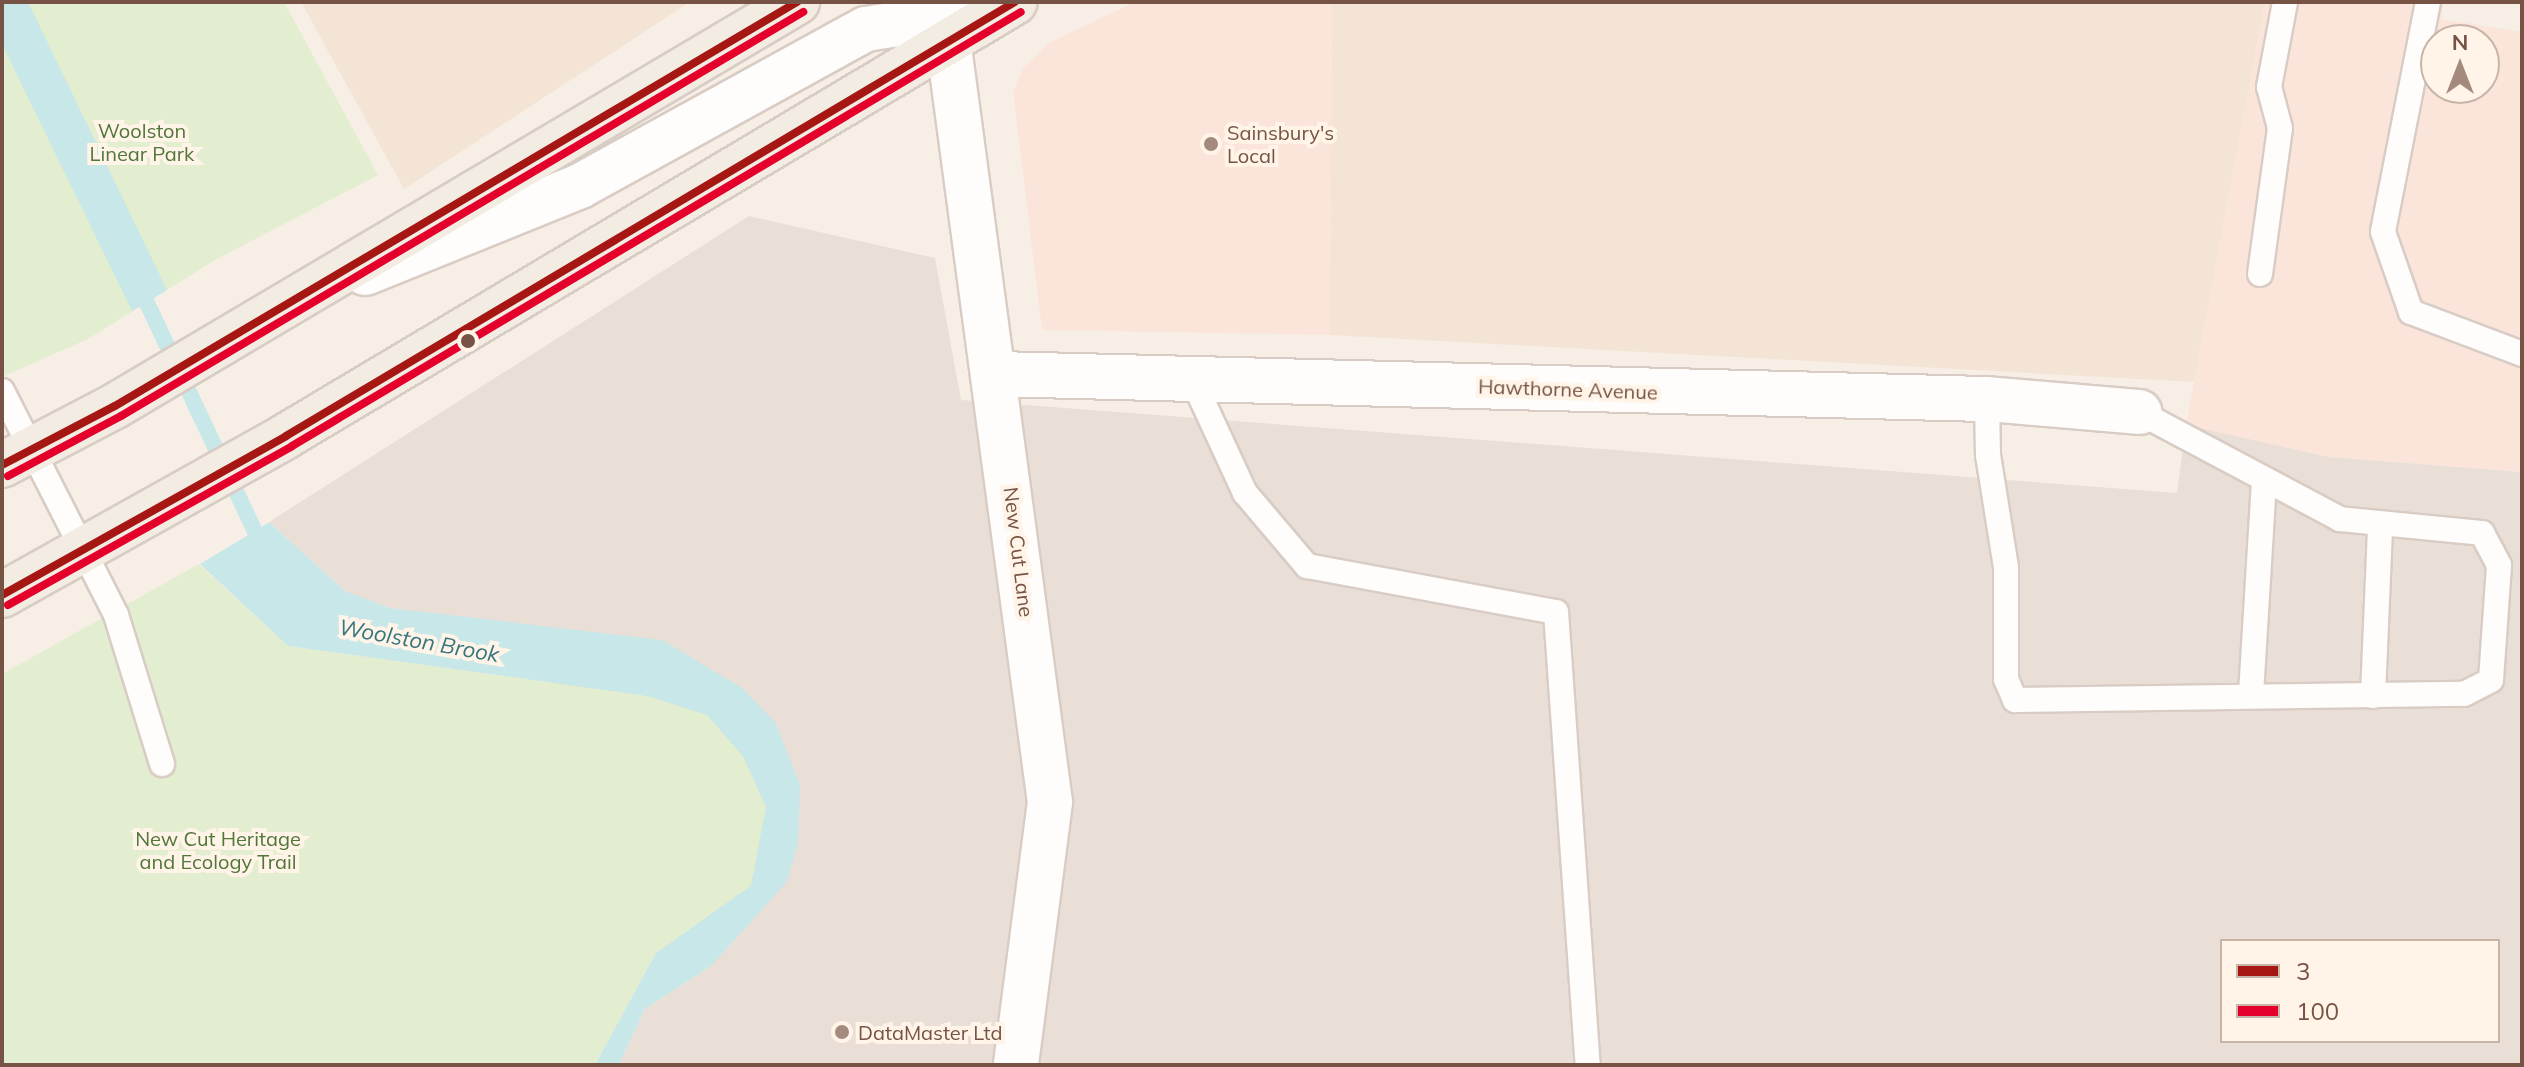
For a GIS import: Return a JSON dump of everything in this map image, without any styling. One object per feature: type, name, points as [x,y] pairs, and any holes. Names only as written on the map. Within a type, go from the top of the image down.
[{"type":"main road","points":[[16,458],[115,406],[797,2]]},
{"type":"main road","points":[[2,595],[286,436],[951,21],[1015,2]]},
{"type":"street","points":[[280,308],[580,186],[866,29],[916,21],[951,21]]},
{"type":"street","name":"New Cut Lane","points":[[951,21],[1050,802],[1016,1065]]},
{"type":"street","name":"Hawthorne Avenue","points":[[997,374],[1190,374],[1987,399],[2139,412]]},
{"type":"lane","points":[[2260,274],[2280,128],[2269,87],[2285,2]]},
{"type":"lane","points":[[2428,2],[2383,232],[2411,312],[2522,354]]},
{"type":"lane","points":[[1190,374],[1245,493],[1307,566],[1556,612],[1588,1065]]},
{"type":"lane","points":[[2,391],[16,458],[84,551],[116,615],[162,764]]},
{"type":"lane","points":[[1987,399],[1988,455],[2005,543],[2008,693],[2023,702],[2251,694],[2464,694],[2491,680],[2497,552],[2482,533],[2380,527],[2304,505],[2139,412]]},
{"type":"lane","points":[[2251,694],[2264,483]]},
{"type":"lane","points":[[2373,696],[2380,527]]},
{"type":"shaded area","points":[[301,2],[690,2],[404,189]]},
{"type":"shaded area","points":[[1135,2],[1332,2],[1330,335],[1042,330],[1013,92],[1023,68],[1050,42]]},
{"type":"shaded area","points":[[1332,2],[2265,2],[2194,382],[1330,335]]},
{"type":"shaded area","points":[[2265,2],[2444,2],[2441,19],[2472,24],[2420,24],[2420,104],[2500,104],[2500,28],[2522,32],[2522,472],[2329,457],[2186,425]]},
{"type":"shaded area","points":[[749,216],[935,258],[961,400],[2177,493],[2186,425],[2329,457],[2522,472],[2522,1065],[619,1065],[645,1009],[711,966],[517,626],[390,608],[345,591],[269,522]]},
{"type":"green space","name":"Woolston Linear Park","points":[[2,2],[284,2],[378,175],[215,260],[88,339],[2,377]]},
{"type":"green space","name":"New Cut Heritage and Ecology Trail","points":[[199,564],[288,646],[648,696],[707,715],[743,756],[766,807],[751,886],[656,953],[595,1065],[2,1065],[2,674]]},
{"type":"water","points":[[2,2],[28,2],[167,290],[132,311],[2,44]]},
{"type":"water","points":[[269,522],[345,591],[390,608],[662,640],[742,688],[775,722],[800,785],[798,844],[786,883],[711,966],[645,1009],[619,1065],[595,1065],[656,953],[751,886],[766,807],[743,756],[707,715],[648,696],[288,646],[200,564]]},
{"type":"pier","points":[[267,519],[273,520],[196,566],[197,561]]},
{"type":"waterway","name":"Woolston Brook","points":[[138,284],[263,549]]},
{"type":"transit line","name":"3","points":[[2,465],[115,406],[797,2]]},
{"type":"transit line","name":"3","points":[[2,595],[286,436],[1015,2]]},
{"type":"transit line","name":"100","points":[[8,476],[121,416],[803,12]]},
{"type":"transit line","name":"100","points":[[8,605],[292,446],[1021,12]]},
{"type":"place","name":"Sainsbury's Local","points":[[1211,144]]},
{"type":"place","name":"DataMaster Ltd","points":[[842,1032]]}]
